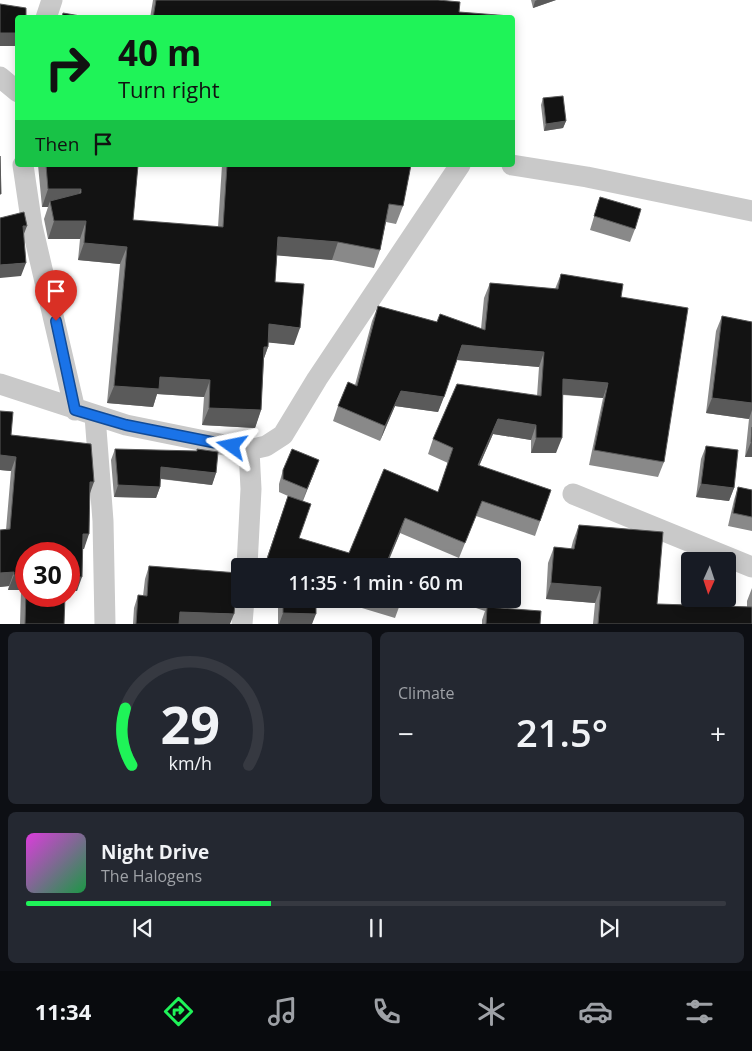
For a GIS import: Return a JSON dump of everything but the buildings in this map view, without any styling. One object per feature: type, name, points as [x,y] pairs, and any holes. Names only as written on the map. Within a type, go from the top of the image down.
[{"type":"street","points":[[47,15],[52,0]]},
{"type":"street","points":[[0,77],[15,90]]},
{"type":"street","points":[[515,165],[588,177],[752,211]]},
{"type":"street","points":[[23,167],[32,226],[85,413],[103,520],[105,624]]},
{"type":"street","points":[[0,384],[126,425],[249,450],[266,446],[283,435],[317,379],[459,167]]},
{"type":"street","points":[[247,558],[251,489],[249,450]]},
{"type":"street","points":[[574,494],[752,567]]},
{"type":"street","points":[[242,624],[243,608]]},
{"type":"route","points":[[56,321],[75,410],[126,425],[232,446]]}]
